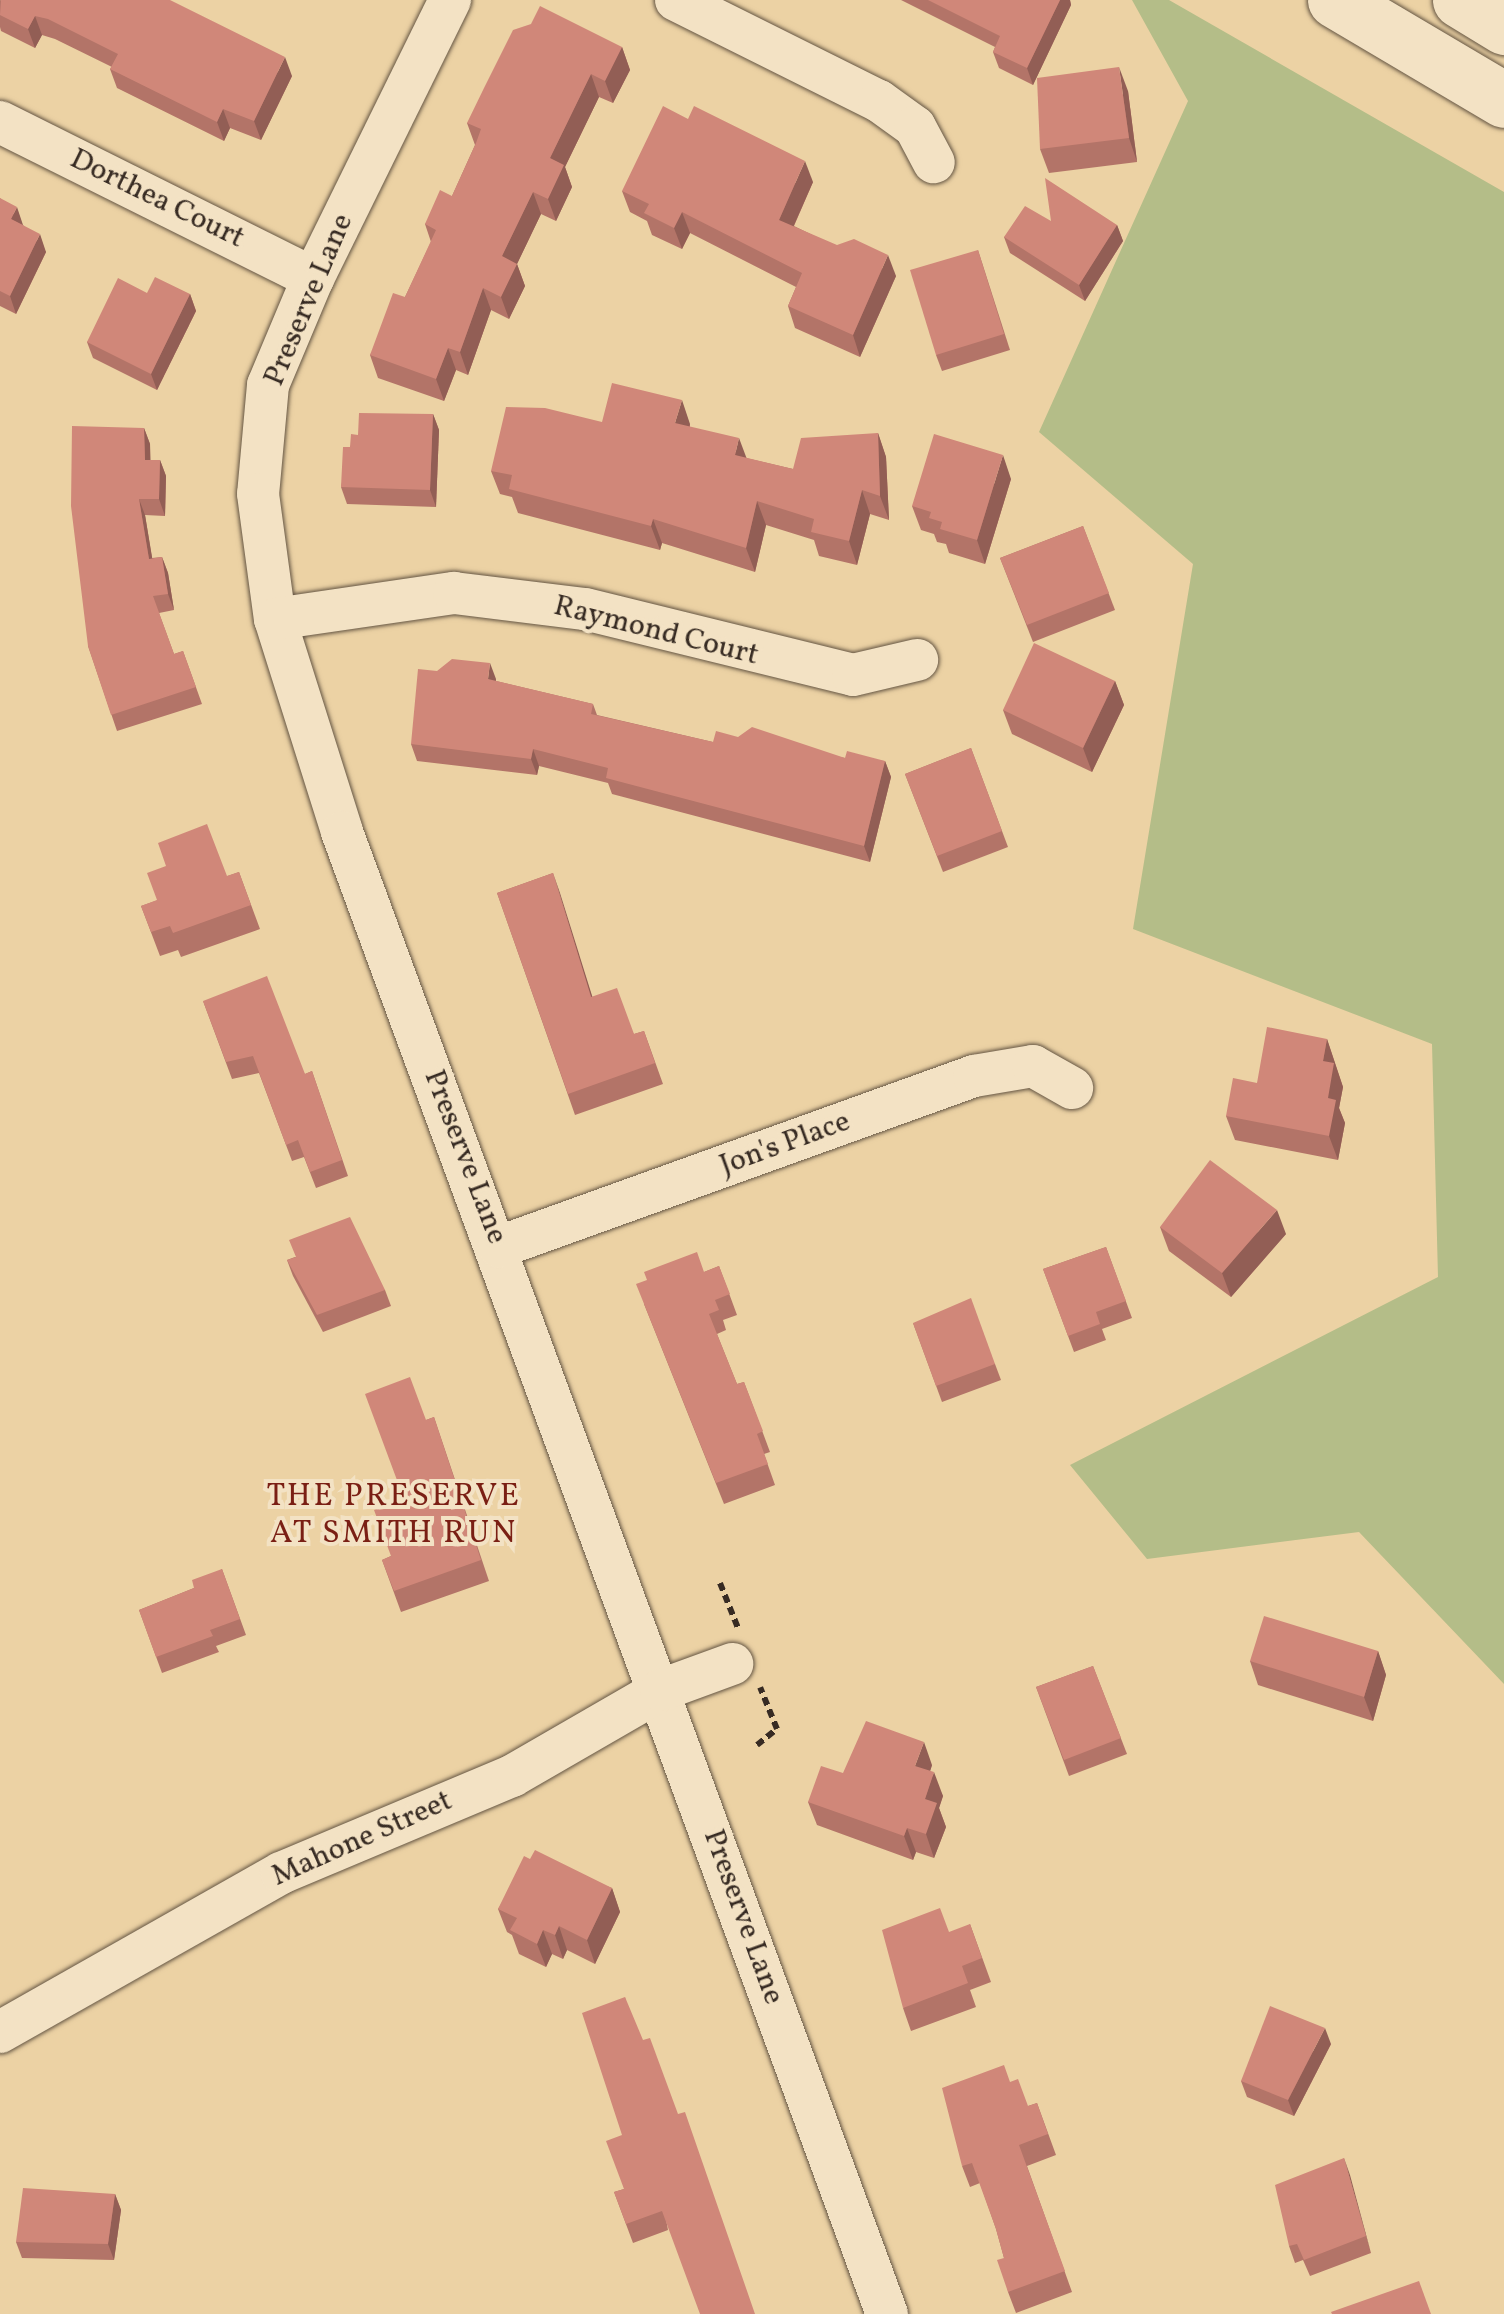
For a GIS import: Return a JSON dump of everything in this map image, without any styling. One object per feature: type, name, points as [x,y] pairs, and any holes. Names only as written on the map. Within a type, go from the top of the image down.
[{"type":"main road","points":[[1335,0],[1504,100]]},
{"type":"main road","points":[[1460,0],[1504,27]]},
{"type":"street","name":"Preserve Lane","points":[[450,0],[313,278],[268,385],[258,494],[275,619],[342,832],[499,1247],[887,2314]]},
{"type":"street","points":[[676,0],[879,102],[914,127],[934,162]]},
{"type":"street","name":"Dorthea Court","points":[[0,122],[313,278]]},
{"type":"street","name":"Raymond Court","points":[[275,619],[454,593],[585,608],[852,675],[917,660]]},
{"type":"street","name":"Jon's Place","points":[[499,1247],[974,1076],[1034,1066],[1072,1088]]},
{"type":"street","name":"Mahone Street","points":[[0,2032],[281,1873],[512,1776],[661,1690],[732,1664]]},
{"type":"green space","points":[[1132,0],[1169,0],[1504,192],[1504,1684],[1359,1532],[1147,1559],[1070,1465],[1438,1277],[1432,1044],[1133,929],[1193,564],[1039,432],[1188,101]]},
{"type":"building","points":[[1,0],[170,0],[285,57],[254,121],[223,109],[217,122],[110,69],[118,54],[48,19],[35,16],[28,29],[0,15]]},
{"type":"building","points":[[928,0],[1060,0],[1027,68],[993,52],[1000,36]]},
{"type":"building","points":[[540,6],[622,47],[605,81],[591,74],[550,158],[564,165],[548,199],[533,192],[502,256],[517,264],[501,297],[483,288],[460,352],[448,348],[436,379],[370,355],[393,293],[405,297],[436,230],[425,224],[440,190],[452,196],[476,143],[481,129],[467,123],[484,88],[513,30],[531,24]]},
{"type":"building","points":[[1119,67],[1129,138],[1040,149],[1037,78]]},
{"type":"building","points":[[663,106],[688,119],[694,106],[805,161],[779,220],[837,245],[854,239],[888,255],[853,335],[788,306],[802,273],[682,212],[674,228],[644,213],[649,204],[622,191]]},
{"type":"building","points":[[1045,178],[1117,225],[1079,285],[1004,237],[1025,206],[1051,221]]},
{"type":"building","points":[[0,198],[17,207],[11,219],[40,234],[10,296],[0,291]]},
{"type":"building","points":[[978,250],[1004,334],[936,355],[910,270]]},
{"type":"building","points":[[155,277],[190,294],[151,374],[87,342],[118,278],[147,293]]},
{"type":"building","points":[[612,383],[682,400],[675,423],[739,438],[735,455],[793,469],[801,438],[878,433],[880,496],[862,490],[849,541],[811,532],[814,519],[757,501],[746,548],[653,519],[651,526],[509,489],[512,475],[491,471],[506,407],[545,408],[602,422]]},
{"type":"building","points":[[359,413],[433,414],[430,490],[341,487],[343,447],[350,447],[351,434],[358,435]]},
{"type":"building","points":[[72,426],[144,428],[145,460],[160,460],[159,499],[139,499],[149,559],[162,557],[168,594],[153,596],[174,654],[183,651],[196,687],[111,715],[88,646],[71,506]]},
{"type":"building","points":[[934,434],[1003,455],[977,540],[940,529],[942,522],[929,518],[931,512],[912,506]]},
{"type":"building","points":[[1083,526],[1109,593],[1027,625],[1000,558]]},
{"type":"building","points":[[1034,643],[1115,681],[1083,748],[1003,710]]},
{"type":"building","points":[[452,659],[490,663],[488,679],[593,704],[591,714],[713,742],[716,731],[738,737],[752,727],[845,758],[847,751],[885,761],[864,846],[606,778],[608,768],[533,749],[531,759],[411,744],[418,669],[437,671]]},
{"type":"building","points":[[971,748],[1002,831],[937,856],[905,774]]},
{"type":"building","points":[[207,824],[227,876],[239,872],[251,905],[173,933],[170,926],[151,932],[141,906],[157,900],[147,873],[166,866],[158,843]]},
{"type":"building","points":[[553,873],[591,997],[617,988],[634,1034],[644,1031],[655,1063],[568,1094],[497,893]]},
{"type":"building","points":[[267,976],[305,1074],[312,1071],[342,1160],[310,1172],[298,1140],[286,1145],[253,1056],[226,1062],[203,1001]]},
{"type":"building","points":[[1267,1027],[1327,1039],[1323,1061],[1334,1063],[1328,1098],[1336,1100],[1329,1136],[1226,1116],[1233,1078],[1257,1083]]},
{"type":"building","points":[[1210,1160],[1277,1210],[1222,1273],[1160,1227]]},
{"type":"building","points":[[350,1217],[385,1290],[317,1315],[287,1260],[296,1257],[289,1240]]},
{"type":"building","points":[[1106,1247],[1126,1301],[1096,1312],[1100,1324],[1068,1336],[1043,1269]]},
{"type":"building","points":[[697,1252],[704,1272],[719,1266],[730,1294],[715,1300],[719,1310],[709,1314],[737,1384],[744,1382],[763,1431],[757,1434],[768,1464],[716,1483],[636,1284],[647,1280],[644,1272]]},
{"type":"building","points":[[971,1298],[995,1364],[936,1386],[913,1323]]},
{"type":"building","points":[[410,1377],[426,1420],[434,1417],[481,1560],[394,1591],[382,1560],[391,1556],[374,1510],[404,1499],[365,1394]]},
{"type":"building","points":[[222,1569],[240,1619],[210,1630],[213,1636],[156,1657],[139,1610],[194,1588],[192,1580]]},
{"type":"building","points":[[1264,1616],[1378,1651],[1364,1697],[1250,1661]]},
{"type":"building","points":[[1093,1666],[1121,1738],[1064,1760],[1036,1687]]},
{"type":"building","points":[[866,1721],[924,1742],[915,1766],[934,1772],[925,1799],[937,1803],[926,1834],[907,1828],[904,1836],[808,1802],[821,1766],[843,1773]]},
{"type":"building","points":[[535,1850],[612,1888],[587,1940],[559,1926],[555,1935],[543,1930],[537,1944],[510,1930],[517,1918],[498,1909],[524,1856],[530,1859]]},
{"type":"building","points":[[940,1908],[949,1932],[970,1924],[982,1958],[962,1966],[968,1983],[903,2008],[882,1930]]},
{"type":"building","points":[[625,1997],[643,2040],[650,2038],[678,2114],[685,2112],[755,2314],[700,2314],[662,2211],[626,2224],[614,2192],[624,2189],[606,2141],[622,2135],[582,2013]]},
{"type":"building","points":[[1270,2006],[1325,2028],[1288,2100],[1241,2081]]},
{"type":"building","points":[[1004,2065],[1010,2082],[1018,2079],[1028,2106],[1037,2103],[1048,2134],[1019,2145],[1065,2271],[1008,2292],[997,2260],[1004,2258],[996,2229],[972,2163],[962,2166],[942,2088]]},
{"type":"building","points":[[1344,2158],[1366,2236],[1304,2260],[1297,2244],[1289,2246],[1275,2185]]},
{"type":"building","points":[[23,2188],[115,2194],[108,2244],[16,2242]]},
{"type":"building","points":[[1419,2281],[1431,2314],[1331,2312]]},
{"type":"district","name":"THE PRESERVE AT SMITH RUN","points":[[394,1516]]}]
